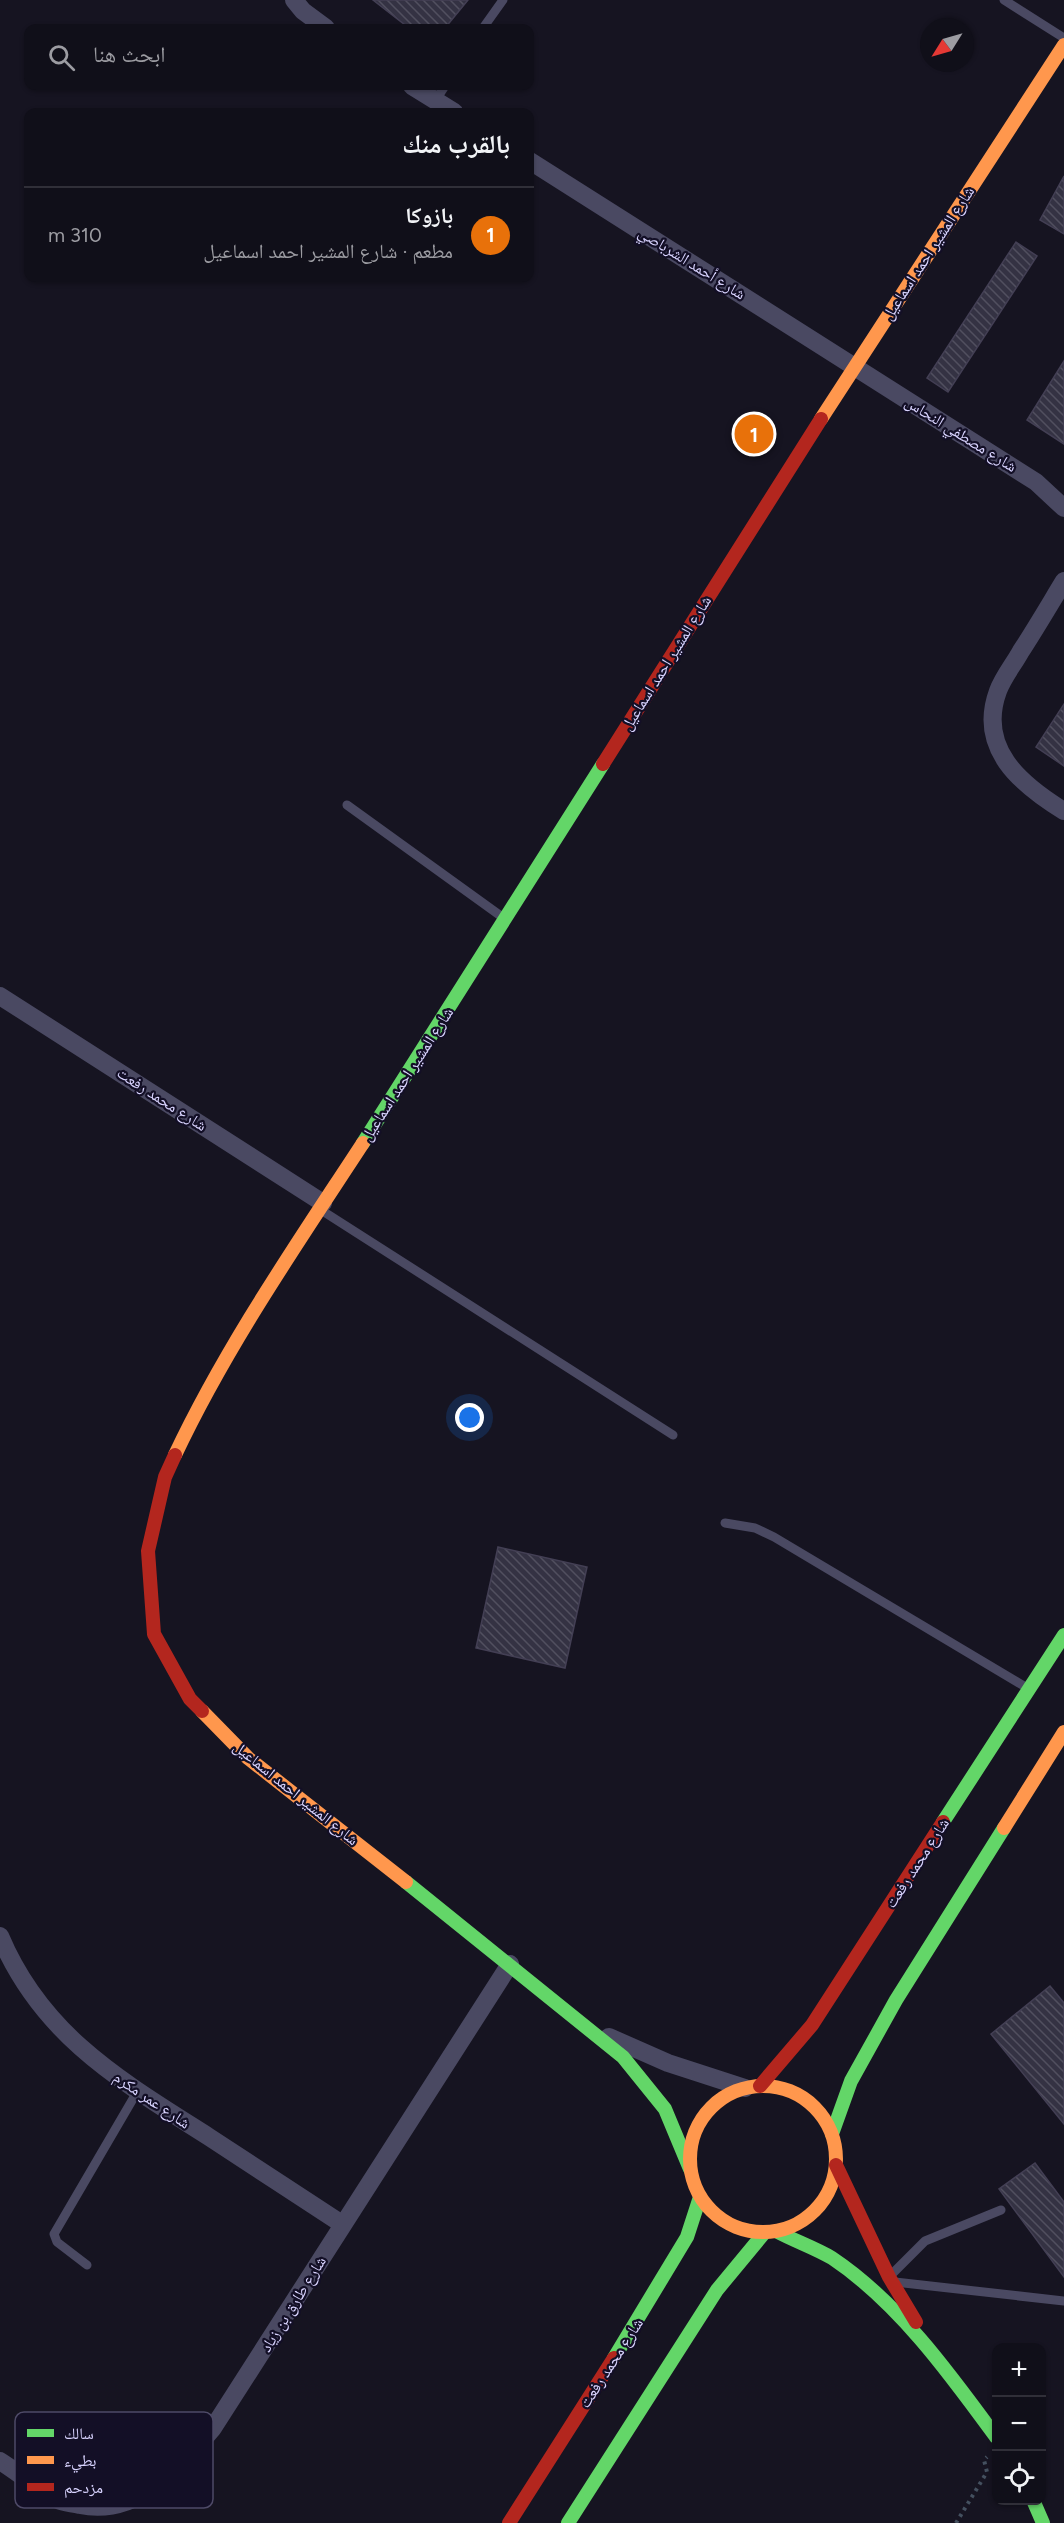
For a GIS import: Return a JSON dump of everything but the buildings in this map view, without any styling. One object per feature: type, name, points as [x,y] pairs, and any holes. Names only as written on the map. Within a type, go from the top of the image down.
[{"type":"street","points":[[294,0],[303,11],[321,24]]},
{"type":"street","name":"شارع المشير احمد اسماعيل","points":[[690,2169],[665,2109],[622,2057],[510,1964],[248,1758],[190,1699],[154,1634],[148,1551],[165,1477],[199,1404],[284,1263],[406,1078],[854,366],[1064,45]]},
{"type":"street","points":[[440,93],[451,108]]},
{"type":"street","name":"شارع أحمد الشرباصي","points":[[534,164],[854,366]]},
{"type":"street","name":"شارع مصطفي النحاس","points":[[854,366],[1036,482],[1064,508]]},
{"type":"street","points":[[1064,581],[999,689],[993,722],[994,739],[1013,772],[1064,811]]},
{"type":"street","name":"شارع محمد رفعت","points":[[0,996],[321,1206]]},
{"type":"street","name":"شارع محمد رفعت","points":[[753,2087],[812,2025],[1064,1635]]},
{"type":"street","points":[[832,2134],[851,2081],[885,2019],[1064,1732]]},
{"type":"street","name":"شارع عمر مكرم","points":[[0,1936],[21,1980],[48,2016],[76,2044],[137,2092],[342,2224]]},
{"type":"street","name":"شارع طارق بن زياد","points":[[213,2428],[510,1964]]},
{"type":"street","name":"شارع المشير احمد اسماعيل","points":[[588,2027],[668,2063],[753,2087]]},
{"type":"street","points":[[836,2165],[827,2194],[819,2207],[795,2225],[772,2232],[749,2231],[728,2223],[710,2210],[700,2198],[693,2184],[690,2169],[692,2138],[707,2111],[724,2097],[753,2087],[776,2087],[804,2098],[816,2108],[832,2134],[836,2165],[891,2280],[948,2372],[992,2432]]},
{"type":"street","name":"شارع محمد رفعت","points":[[509,2523],[654,2295],[687,2237],[700,2198]]},
{"type":"street","points":[[772,2232],[831,2258],[878,2295],[948,2372]]},
{"type":"street","points":[[568,2523],[717,2290],[772,2232]]},
{"type":"street","name":"شارع طارق بن زياد","points":[[0,2461],[15,2471]]},
{"type":"street","points":[[1035,2505],[1043,2523]]},
{"type":"lane","points":[[486,24],[503,0]]},
{"type":"lane","points":[[1004,0],[1064,38]]},
{"type":"lane","points":[[347,806],[505,919]]},
{"type":"lane","points":[[321,1206],[673,1435]]},
{"type":"lane","points":[[725,1523],[754,1528],[774,1537],[1029,1689]]},
{"type":"lane","points":[[87,2265],[57,2242],[54,2234],[137,2092]]},
{"type":"lane","points":[[891,2280],[926,2241],[1001,2210]]},
{"type":"lane","points":[[891,2280],[1064,2301]]},
{"type":"path","points":[[956,2523],[987,2472],[984,2460],[990,2453]]},
{"type":"traffic: fast","points":[[363,1143],[603,764]]},
{"type":"traffic: fast","points":[[943,1822],[1064,1635]]},
{"type":"traffic: fast","points":[[832,2134],[851,2081],[896,2000],[1004,1828]]},
{"type":"traffic: fast","points":[[406,1882],[623,2057],[665,2109],[690,2169]]},
{"type":"traffic: fast","points":[[614,2358],[687,2237],[700,2197]]},
{"type":"traffic: fast","points":[[568,2523],[717,2290],[765,2232]]},
{"type":"traffic: fast","points":[[778,2232],[832,2258],[879,2296],[901,2317],[941,2364],[992,2432]]},
{"type":"traffic: fast","points":[[1035,2505],[1043,2523]]},
{"type":"traffic: slow","points":[[821,419],[1064,45]]},
{"type":"traffic: slow","points":[[175,1455],[195,1414],[240,1335],[363,1143]]},
{"type":"traffic: slow","points":[[202,1711],[248,1758],[406,1882]]},
{"type":"traffic: slow","points":[[1004,1828],[1064,1732]]},
{"type":"traffic: slow","points":[[763,2086],[791,2091],[815,2107],[831,2131],[836,2159],[831,2187],[815,2211],[791,2227],[763,2232],[735,2227],[711,2211],[695,2187],[690,2159],[695,2131],[711,2107],[735,2091],[763,2086]]},
{"type":"traffic: jam","points":[[603,764],[821,419]]},
{"type":"traffic: jam","points":[[175,1455],[165,1477],[148,1551],[154,1634],[190,1699],[202,1711]]},
{"type":"traffic: jam","points":[[760,2086],[812,2025],[943,1822]]},
{"type":"traffic: jam","points":[[836,2165],[889,2277],[916,2322]]},
{"type":"traffic: jam","points":[[509,2523],[614,2358]]},
{"type":"place","name":"بازوكا","points":[[754,434]]}]
